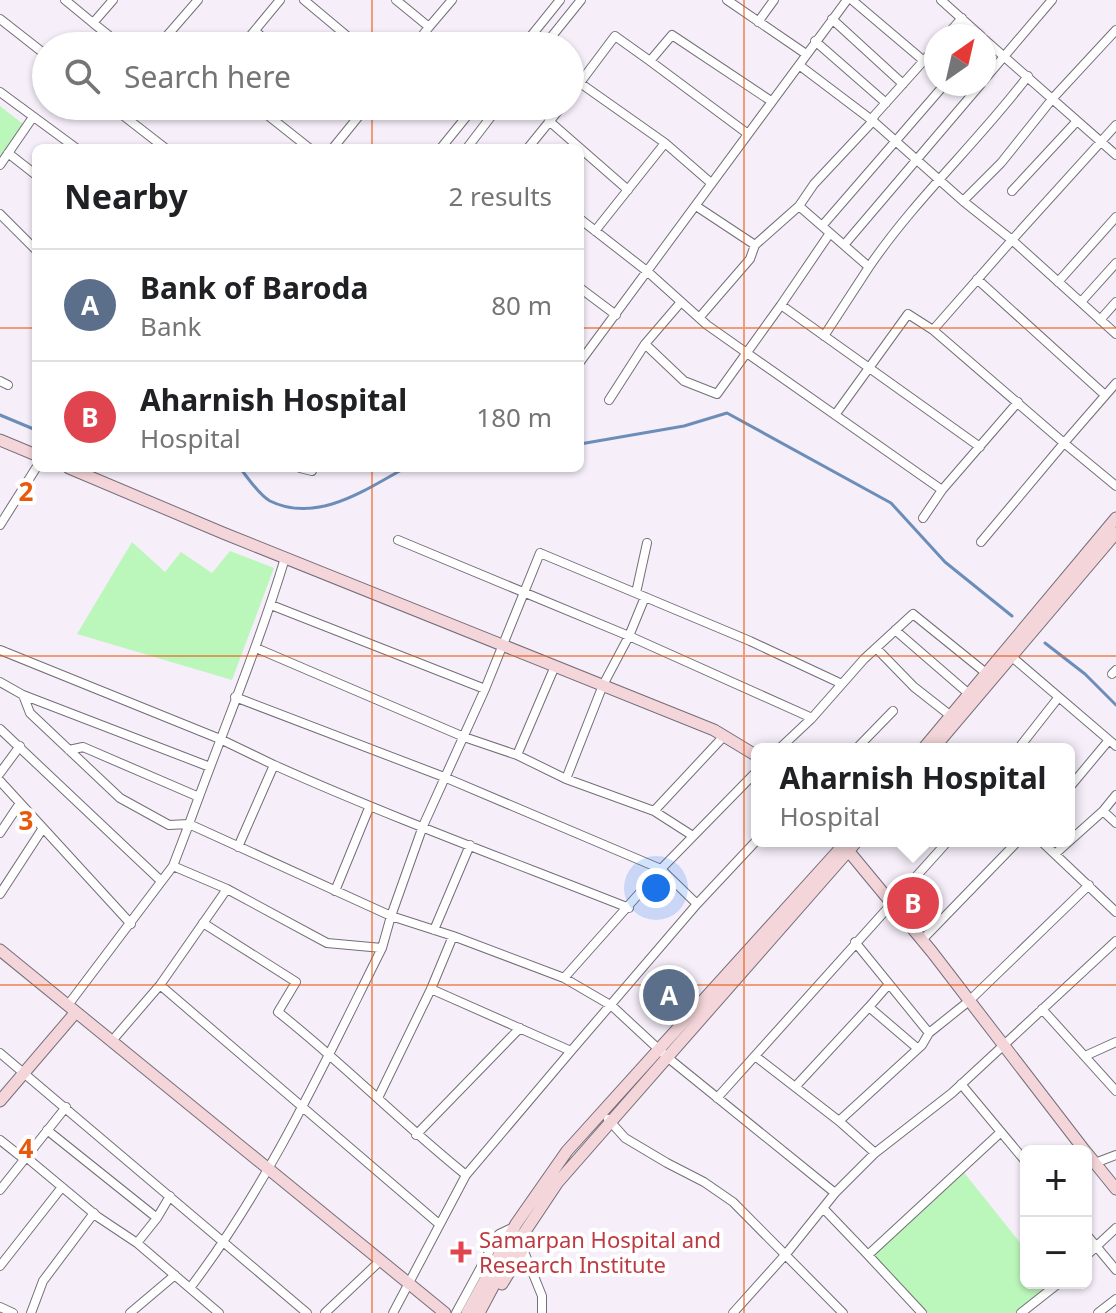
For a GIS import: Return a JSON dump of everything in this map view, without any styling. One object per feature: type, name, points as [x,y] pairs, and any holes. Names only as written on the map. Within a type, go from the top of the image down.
[{"type":"street","points":[[65,0],[104,32]]},
{"type":"street","points":[[93,23],[113,0]]},
{"type":"street","points":[[170,32],[198,0]]},
{"type":"street","points":[[255,31],[280,0]]},
{"type":"street","points":[[304,0],[342,32]]},
{"type":"street","points":[[396,0],[429,27]]},
{"type":"street","points":[[425,32],[452,0]]},
{"type":"street","points":[[534,32],[560,0]]},
{"type":"street","points":[[555,32],[581,0]]},
{"type":"street","points":[[727,0],[806,54]]},
{"type":"street","points":[[758,22],[774,0]]},
{"type":"street","points":[[584,357],[815,41],[850,0],[924,61],[814,184],[799,206],[755,245],[750,259],[699,318]]},
{"type":"street","points":[[941,0],[968,24]]},
{"type":"street","points":[[996,66],[1052,0]]},
{"type":"street","points":[[957,24],[962,18]]},
{"type":"street","points":[[0,19],[32,44]]},
{"type":"street","points":[[832,19],[903,84]]},
{"type":"street","points":[[963,201],[1001,163],[1053,98],[1116,30]]},
{"type":"street","points":[[650,61],[672,35],[771,101]]},
{"type":"street","points":[[584,78],[615,36],[748,134]]},
{"type":"street","points":[[815,41],[886,103]]},
{"type":"street","points":[[996,48],[1116,155]]},
{"type":"street","points":[[799,65],[873,121],[1116,334]]},
{"type":"street","points":[[824,336],[892,233],[1001,113],[1028,76]]},
{"type":"street","points":[[584,86],[665,143],[711,183]]},
{"type":"street","points":[[0,92],[32,116]]},
{"type":"street","points":[[822,226],[935,96]]},
{"type":"street","points":[[844,245],[970,96]]},
{"type":"street","points":[[0,165],[32,118]]},
{"type":"street","points":[[37,120],[70,144]]},
{"type":"street","points":[[129,120],[160,144]]},
{"type":"street","points":[[274,120],[304,144]]},
{"type":"street","points":[[336,144],[356,120]]},
{"type":"street","points":[[444,144],[464,120]]},
{"type":"street","points":[[470,144],[488,120]]},
{"type":"street","points":[[531,144],[549,121],[575,144]]},
{"type":"street","points":[[1012,191],[1077,121]]},
{"type":"street","points":[[933,330],[1116,125]]},
{"type":"street","points":[[595,231],[665,143]]},
{"type":"street","points":[[584,152],[628,190]]},
{"type":"street","points":[[8,153],[32,172]]},
{"type":"street","points":[[696,206],[755,245]]},
{"type":"street","points":[[799,206],[869,267]]},
{"type":"street","points":[[0,214],[32,246]]},
{"type":"street","points":[[1058,282],[1116,217]]},
{"type":"street","points":[[584,222],[648,272],[699,318],[942,490]]},
{"type":"street","points":[[645,344],[684,381],[717,394],[830,233]]},
{"type":"street","points":[[1081,302],[1116,263]]},
{"type":"street","points":[[977,279],[1105,395]]},
{"type":"street","points":[[584,291],[616,315]]},
{"type":"street","points":[[609,400],[645,344],[681,302]]},
{"type":"street","points":[[1100,320],[1116,302]]},
{"type":"street","points":[[781,305],[980,447]]},
{"type":"street","points":[[835,415],[908,314],[933,330],[1116,486]]},
{"type":"street","points":[[981,542],[1116,383]]},
{"type":"street","points":[[923,518],[942,490],[1018,402]]},
{"type":"street","points":[[0,440],[32,453]]},
{"type":"street","points":[[0,525],[33,472]]},
{"type":"street","points":[[94,473],[285,558],[724,736],[751,752]]},
{"type":"street","points":[[936,743],[1012,657],[1030,626],[1116,518]]},
{"type":"street","points":[[935,743],[951,716],[986,673],[1116,533]]},
{"type":"street","points":[[398,540],[629,636],[812,718]]},
{"type":"street","points":[[566,779],[603,685],[629,636],[640,595],[647,543]]},
{"type":"street","points":[[190,1288],[225,1243],[268,1170],[382,948],[423,826],[485,689],[540,553],[842,684]]},
{"type":"street","points":[[0,1101],[72,1009],[173,866],[256,648],[285,558]]},
{"type":"street","points":[[271,605],[485,689]]},
{"type":"street","points":[[785,743],[913,614],[986,673]]},
{"type":"street","points":[[895,630],[969,694]]},
{"type":"street","points":[[256,648],[464,737],[517,755],[566,779],[654,811],[693,836]]},
{"type":"street","points":[[876,648],[914,687],[951,716]]},
{"type":"street","points":[[0,650],[220,739],[369,808],[423,826],[629,908]]},
{"type":"street","points":[[1012,657],[1112,743],[1075,782]]},
{"type":"street","points":[[517,755],[555,666]]},
{"type":"street","points":[[0,682],[23,695],[210,767]]},
{"type":"street","points":[[23,695],[30,713],[120,798],[169,825],[189,824],[391,916],[564,978],[612,1006],[663,1053],[835,1193]]},
{"type":"street","points":[[235,697],[444,777],[661,869],[697,904]]},
{"type":"street","points":[[1023,743],[1058,698]]},
{"type":"street","points":[[862,743],[893,711]]},
{"type":"street","points":[[0,729],[161,881]]},
{"type":"street","points":[[654,811],[724,736]]},
{"type":"street","points":[[0,773],[20,746]]},
{"type":"street","points":[[69,750],[83,747],[199,797]]},
{"type":"street","points":[[238,847],[274,765]]},
{"type":"street","points":[[564,978],[661,869],[751,777]]},
{"type":"street","points":[[0,781],[131,924]]},
{"type":"street","points":[[1075,836],[1116,795]]},
{"type":"street","points":[[0,833],[20,803]]},
{"type":"street","points":[[335,891],[369,808]]},
{"type":"street","points":[[1103,811],[1116,823]]},
{"type":"street","points":[[0,894],[43,828]]},
{"type":"street","points":[[434,930],[470,845]]},
{"type":"street","points":[[393,1313],[466,1175],[697,904],[751,846]]},
{"type":"street","points":[[467,1313],[606,1117],[843,847]]},
{"type":"street","points":[[847,847],[1081,1145]]},
{"type":"street","points":[[717,1098],[942,847]]},
{"type":"street","points":[[922,940],[1012,847]]},
{"type":"street","points":[[1047,847],[1116,912]]},
{"type":"street","points":[[1055,854],[1063,847]]},
{"type":"street","points":[[173,866],[227,889],[327,943],[382,948]]},
{"type":"street","points":[[839,1121],[1089,885]]},
{"type":"street","points":[[111,1042],[160,985],[227,889]]},
{"type":"street","points":[[203,923],[296,982],[278,1012],[330,1052],[416,1135],[466,1175]]},
{"type":"street","points":[[378,1098],[453,936]]},
{"type":"street","points":[[733,1313],[835,1193],[875,1153],[961,1084],[1116,941]]},
{"type":"street","points":[[855,942],[929,1033]]},
{"type":"street","points":[[0,950],[445,1313]]},
{"type":"street","points":[[795,1087],[889,984]]},
{"type":"street","points":[[160,985],[439,1224]]},
{"type":"street","points":[[431,989],[571,1051]]},
{"type":"street","points":[[869,1007],[917,1048]]},
{"type":"street","points":[[1042,1009],[1116,1091]]},
{"type":"street","points":[[416,1135],[520,1028]]},
{"type":"street","points":[[1085,1056],[1116,1042]]},
{"type":"street","points":[[0,1053],[307,1313]]},
{"type":"street","points":[[755,1056],[875,1153]]},
{"type":"street","points":[[961,1084],[1020,1155]]},
{"type":"street","points":[[0,1190],[66,1107]]},
{"type":"street","points":[[456,1313],[499,1234],[514,1227],[567,1151],[606,1117]]},
{"type":"street","points":[[606,1117],[625,1138],[704,1182],[733,1202],[841,1312]]},
{"type":"street","points":[[47,1130],[157,1218]]},
{"type":"street","points":[[868,1255],[1001,1132]]},
{"type":"street","points":[[0,1140],[137,1243],[219,1313]]},
{"type":"street","points":[[1095,1163],[1116,1155]]},
{"type":"street","points":[[1092,1159],[1116,1189]]},
{"type":"street","points":[[0,1266],[62,1187]]},
{"type":"street","points":[[137,1243],[170,1196]]},
{"type":"street","points":[[823,1208],[922,1313]]},
{"type":"street","points":[[31,1313],[43,1281],[94,1213]]},
{"type":"street","points":[[514,1227],[515,1246],[542,1296],[542,1313]]},
{"type":"street","points":[[1092,1250],[1116,1228]]},
{"type":"street","points":[[1092,1241],[1116,1270]]},
{"type":"street","points":[[482,1313],[515,1246]]},
{"type":"street","points":[[325,1313],[380,1261]]},
{"type":"street","points":[[130,1313],[175,1275]]},
{"type":"street","points":[[1021,1313],[1051,1289]]},
{"type":"street","points":[[1098,1313],[1116,1299]]},
{"type":"street","points":[[0,1307],[13,1313]]},
{"type":"green space","points":[[0,106],[23,124],[0,156]]},
{"type":"green space","points":[[132,542],[165,572],[181,552],[212,573],[230,551],[274,568],[232,680],[77,634]]},
{"type":"green space","points":[[962,1170],[1020,1242],[1020,1289],[1047,1289],[1021,1313],[924,1313],[868,1255]]},
{"type":"waterway","points":[[584,443],[684,426],[727,413],[891,503],[945,562],[1012,616]]},
{"type":"waterway","points":[[0,415],[32,428]]},
{"type":"waterway","points":[[243,472],[270,501],[305,509],[340,501],[398,472]]},
{"type":"waterway","points":[[1045,643],[1085,674],[1116,705]]},
{"type":"place","name":"Aharnish Hospital","points":[[913,903]]},
{"type":"place","name":"Bank of Baroda","points":[[669,995]]},
{"type":"place","name":"Samarpan Hospital and Research Institute","points":[[461,1252]]}]
